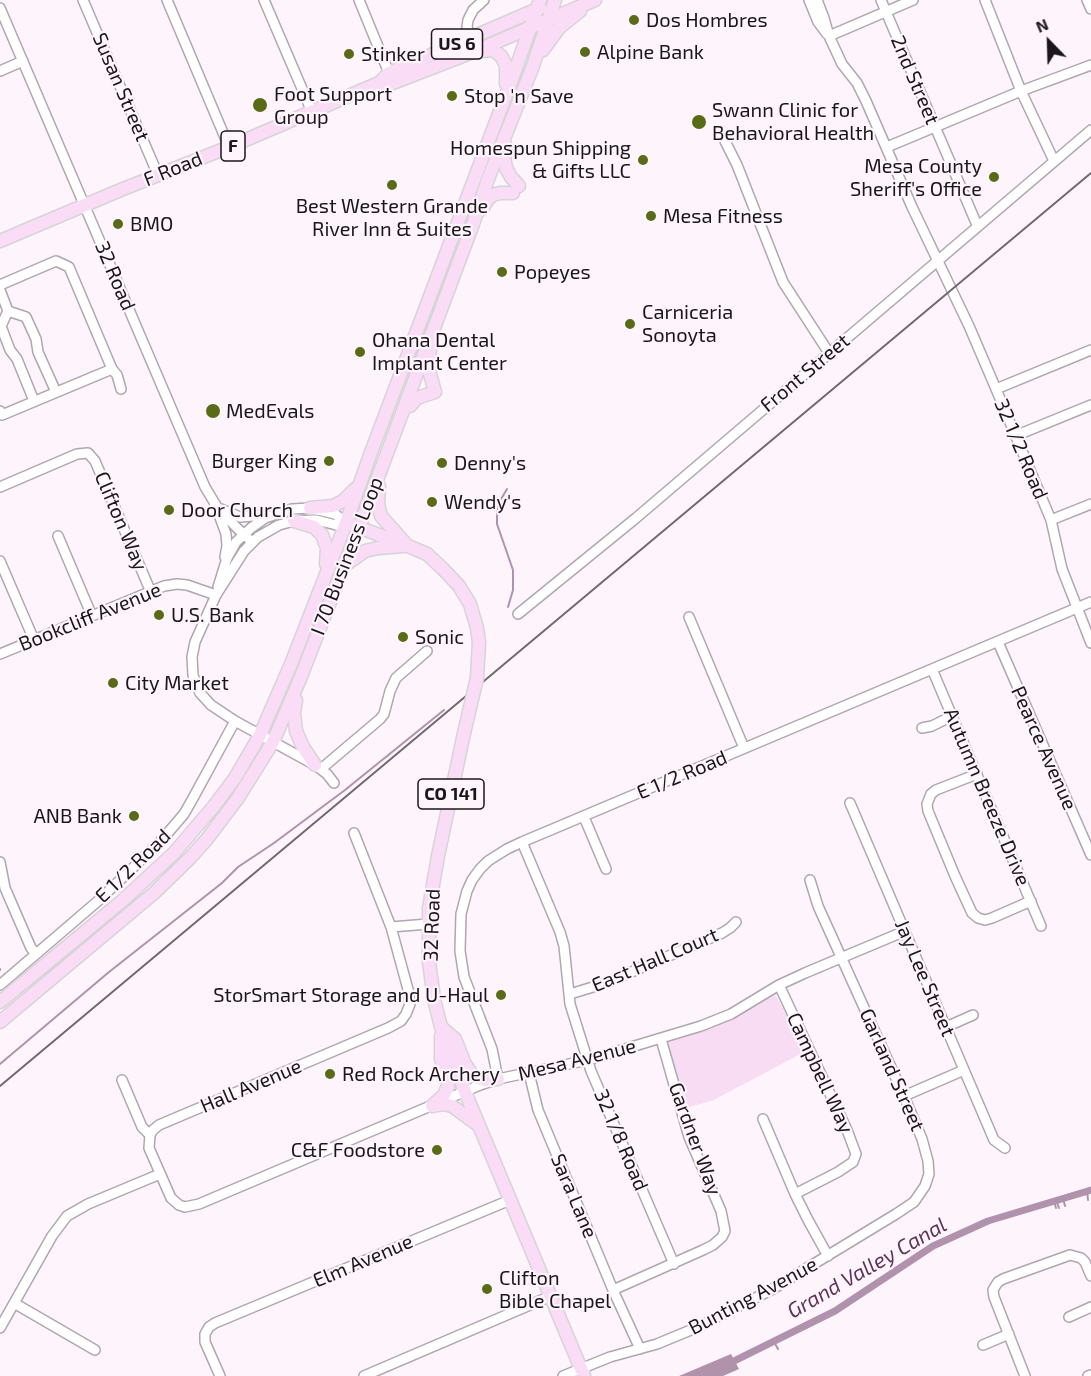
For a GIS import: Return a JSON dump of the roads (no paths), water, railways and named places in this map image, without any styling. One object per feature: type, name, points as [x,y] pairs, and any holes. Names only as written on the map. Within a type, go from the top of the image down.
[{"type":"main road","name":"F Road","points":[[0,241],[391,78],[538,5],[556,0]]},
{"type":"main road","name":"I 70 Business Loop","points":[[0,1022],[154,893],[190,858],[233,805],[273,742],[359,528],[556,0]]},
{"type":"main road","name":"F Road","points":[[391,78],[472,52],[595,0]]},
{"type":"main road","name":"US 6","points":[[532,66],[559,28],[595,0]]},
{"type":"main road","name":"I 70 Business Loop","points":[[0,1002],[143,883],[174,853],[235,778],[260,735],[291,664],[346,523],[538,5]]},
{"type":"main road","points":[[472,52],[493,50],[504,60],[507,76],[500,108]]},
{"type":"main road","points":[[473,224],[484,204],[493,195],[516,190],[504,156],[509,124]]},
{"type":"main road","points":[[435,392],[429,373],[428,360],[442,304]]},
{"type":"main road","points":[[402,372],[412,385],[435,392]]},
{"type":"main road","points":[[405,407],[410,406],[420,397],[435,392]]},
{"type":"main road","points":[[384,460],[378,497],[379,510],[384,521],[408,546]]},
{"type":"main road","points":[[310,508],[328,507],[338,503],[358,486]]},
{"type":"main road","points":[[294,521],[314,527],[324,539],[327,554],[322,583]]},
{"type":"main road","name":"32 Road","points":[[346,523],[427,554],[459,585],[472,610],[479,642],[477,678],[434,876],[428,924],[431,981],[441,1027],[465,1092],[583,1372]]},
{"type":"main road","points":[[344,566],[359,554],[371,549],[408,546]]},
{"type":"main road","points":[[300,679],[294,726],[299,740],[318,767]]},
{"type":"main road","points":[[441,1027],[455,1039],[465,1064],[473,1076],[485,1080],[498,1079]]},
{"type":"main road","points":[[432,1106],[444,1095],[448,1086],[441,1059],[441,1027]]},
{"type":"main road","points":[[432,1106],[443,1104],[452,1106],[479,1125]]},
{"type":"street","name":"Susan Street","points":[[83,0],[158,175]]},
{"type":"street","points":[[167,0],[230,147]]},
{"type":"street","points":[[264,0],[312,112]]},
{"type":"street","points":[[359,0],[391,78]]},
{"type":"street","points":[[471,38],[467,27],[468,20],[473,10],[484,0]]},
{"type":"street","points":[[809,0],[818,22],[829,36]]},
{"type":"street","points":[[817,0],[829,36]]},
{"type":"street","name":"2nd Street","points":[[881,0],[977,225]]},
{"type":"street","points":[[829,36],[913,0]]},
{"type":"street","points":[[985,0],[1021,91],[1054,161]]},
{"type":"street","points":[[1087,0],[1091,9]]},
{"type":"street","name":"32 Road","points":[[0,8],[201,478],[213,502],[252,542]]},
{"type":"street","name":"32 1/2 Road","points":[[829,36],[842,64],[857,82],[969,326],[1051,520],[1062,569],[1091,643]]},
{"type":"street","points":[[0,71],[23,61]]},
{"type":"street","points":[[886,147],[1021,91],[1091,65]]},
{"type":"street","name":"Front Street","points":[[518,614],[636,518],[1091,130]]},
{"type":"street","points":[[722,135],[737,165],[783,282],[829,353]]},
{"type":"street","points":[[0,285],[57,261],[69,267],[112,369],[117,375],[121,389]]},
{"type":"street","points":[[0,290],[8,310],[1,326],[34,401]]},
{"type":"street","points":[[8,310],[26,317],[36,339],[38,352],[56,392]]},
{"type":"street","points":[[996,389],[1091,350]]},
{"type":"street","points":[[1,413],[112,369]]},
{"type":"street","points":[[1015,436],[1091,405]]},
{"type":"street","name":"Clifton Way","points":[[0,487],[77,454],[88,453],[95,461],[150,590]]},
{"type":"street","points":[[1051,520],[1091,504]]},
{"type":"street","points":[[217,507],[240,517],[274,514]]},
{"type":"street","points":[[217,507],[226,534],[224,567]]},
{"type":"street","name":"32 Road","points":[[216,595],[230,551],[243,534],[258,522],[292,508],[310,508],[335,514],[346,523],[340,526],[317,520],[294,521],[272,528],[252,542],[238,559],[216,595],[195,642],[192,657],[193,675],[205,699],[235,721],[318,767],[334,783]]},
{"type":"street","points":[[58,536],[92,615]]},
{"type":"street","points":[[0,561],[34,640]]},
{"type":"street","name":"Bookcliff Avenue","points":[[0,654],[150,590],[171,584],[182,584],[216,595]]},
{"type":"street","name":"E 1/2 Road","points":[[498,1079],[492,1049],[462,969],[460,951],[461,914],[467,891],[480,869],[497,855],[522,842],[1091,602]]},
{"type":"street","points":[[689,617],[744,748]]},
{"type":"street","name":"Pearce Avenue","points":[[998,642],[1091,855]]},
{"type":"street","points":[[318,767],[380,719],[400,672],[427,651]]},
{"type":"street","name":"Autumn Breeze Drive","points":[[932,669],[1041,926]]},
{"type":"street","points":[[922,729],[952,716]]},
{"type":"street","name":"E 1/2 Road","points":[[0,985],[99,901],[160,842],[180,819],[192,800],[235,721]]},
{"type":"street","points":[[977,774],[936,790],[931,794],[927,804],[955,876],[972,913],[978,918],[985,920],[992,918],[1031,901]]},
{"type":"street","name":"Jay Lee Street","points":[[850,803],[994,1140],[1005,1148]]},
{"type":"street","points":[[584,817],[606,869]]},
{"type":"street","name":"32 Road","points":[[354,833],[391,927],[409,993],[410,1004],[406,1014]]},
{"type":"street","name":"32 1/8 Road","points":[[522,842],[560,932],[564,946],[570,1004],[588,1060],[674,1264]]},
{"type":"street","points":[[0,862],[5,888],[31,948],[36,954]]},
{"type":"street","name":"Garland Street","points":[[810,879],[818,906],[922,1138],[929,1174],[925,1186]]},
{"type":"street","name":"East Hall Court","points":[[570,993],[606,983],[722,933],[736,922]]},
{"type":"street","points":[[391,927],[428,924]]},
{"type":"street","name":"Mesa Avenue","points":[[160,1174],[171,1198],[179,1205],[185,1207],[199,1204],[498,1079],[588,1060],[701,1026],[731,1014],[779,985],[905,931]]},
{"type":"street","name":"Campbell Way","points":[[779,985],[856,1154],[853,1162],[825,1180],[795,1194]]},
{"type":"street","name":"Hall Avenue","points":[[150,1134],[159,1125],[388,1028],[401,1021],[406,1014]]},
{"type":"street","points":[[946,1027],[973,1015]]},
{"type":"street","name":"Gardner Way","points":[[661,1039],[690,1137],[724,1218],[725,1231],[713,1245],[674,1264]]},
{"type":"street","points":[[904,1096],[964,1070]]},
{"type":"street","name":"Sara Lane","points":[[529,1073],[538,1110],[640,1349]]},
{"type":"street","points":[[0,1328],[52,1236],[67,1216],[88,1204],[160,1174],[149,1148],[150,1134],[142,1127],[122,1080]]},
{"type":"street","points":[[764,1119],[795,1194],[828,1256]]},
{"type":"street","name":"Bunting Avenue","points":[[563,1376],[583,1372],[617,1354],[657,1344],[698,1327],[771,1290],[914,1202],[925,1186]]},
{"type":"street","name":"Elm Avenue","points":[[220,1376],[205,1342],[205,1334],[215,1323],[510,1200]]},
{"type":"street","points":[[1025,1376],[994,1297],[993,1290],[996,1285],[1003,1279],[1070,1256],[1081,1258],[1091,1276]]},
{"type":"street","points":[[613,1290],[674,1264]]},
{"type":"street","points":[[364,1376],[551,1296]]},
{"type":"street","points":[[14,1303],[95,1350]]},
{"type":"street","points":[[1069,1317],[1091,1307]]},
{"type":"street","points":[[983,1345],[1009,1334]]},
{"type":"waterway","points":[[507,489],[497,506],[497,524],[513,570],[513,590],[508,607]]},
{"type":"waterway","points":[[0,1064],[109,972],[222,883],[238,867],[345,790],[444,710]]},
{"type":"waterway","name":"Grand Valley Canal","points":[[728,1364],[835,1311],[933,1246],[988,1221],[1091,1190]]},
{"type":"waterway","points":[[1087,1191],[1088,1200]]},
{"type":"waterway","name":"Grand Valley Canal","points":[[1063,1198],[1065,1206]]},
{"type":"waterway","name":"Grand Valley Canal","points":[[1056,1200],[1059,1208]]},
{"type":"waterway","name":"Grand Valley Canal","points":[[1054,1201],[1056,1208]]},
{"type":"waterway","points":[[774,1342],[778,1349]]},
{"type":"railway","points":[[0,1086],[1091,173]]},
{"type":"place","name":"Dos Hombres","points":[[634,20]]},
{"type":"place","name":"Alpine Bank","points":[[585,52]]},
{"type":"place","name":"Stinker","points":[[349,54]]},
{"type":"place","name":"Stop 'n Save","points":[[452,96]]},
{"type":"place","name":"Foot Support Group","points":[[260,105]]},
{"type":"place","name":"Swann Clinic for Behavioral Health","points":[[699,122]]},
{"type":"place","name":"Homespun Shipping & Gifts LLC","points":[[643,160]]},
{"type":"place","name":"Mesa County Sheriff's Office","points":[[994,177]]},
{"type":"place","name":"Best Western Grande River Inn & Suites","points":[[392,185]]},
{"type":"place","name":"Mesa Fitness","points":[[651,216]]},
{"type":"place","name":"BMO","points":[[118,224]]},
{"type":"place","name":"Popeyes","points":[[502,272]]},
{"type":"place","name":"Carniceria Sonoyta","points":[[630,324]]},
{"type":"place","name":"Ohana Dental Implant Center","points":[[360,352]]},
{"type":"place","name":"MedEvals","points":[[213,411]]},
{"type":"place","name":"Burger King","points":[[329,461]]},
{"type":"place","name":"Denny's","points":[[442,463]]},
{"type":"place","name":"Wendy's","points":[[432,502]]},
{"type":"place","name":"Door Church","points":[[169,510]]},
{"type":"place","name":"U.S. Bank","points":[[159,615]]},
{"type":"place","name":"Sonic","points":[[403,637]]},
{"type":"place","name":"City Market","points":[[113,683]]},
{"type":"place","name":"ANB Bank","points":[[134,816]]},
{"type":"place","name":"StorSmart Storage and U-Haul","points":[[501,995]]},
{"type":"place","name":"Red Rock Archery","points":[[330,1074]]},
{"type":"place","name":"C&F Foodstore","points":[[437,1150]]},
{"type":"place","name":"Clifton Bible Chapel","points":[[487,1289]]}]
